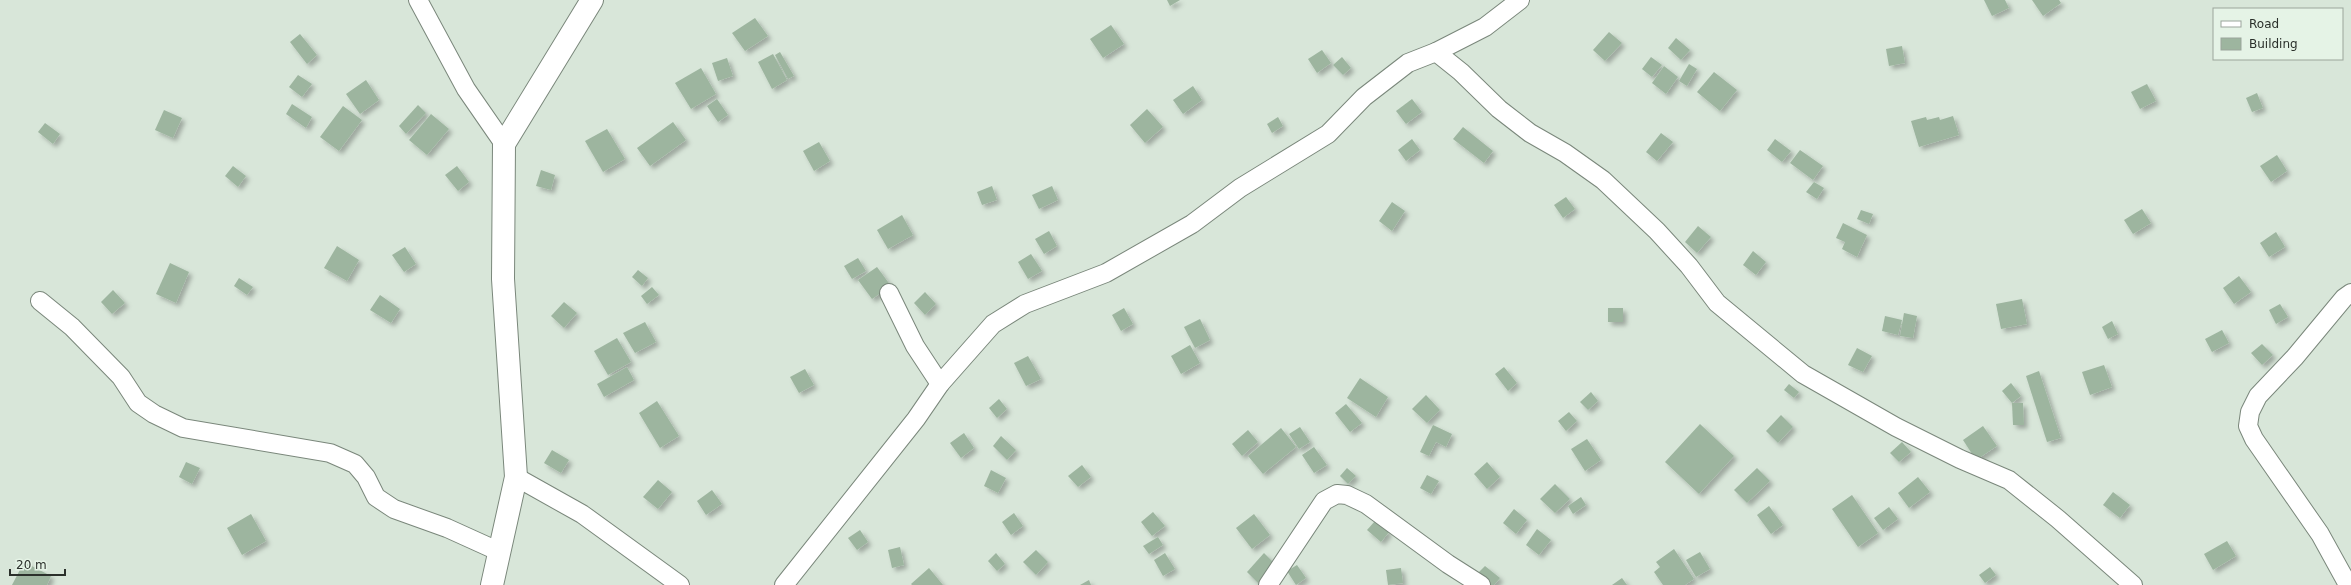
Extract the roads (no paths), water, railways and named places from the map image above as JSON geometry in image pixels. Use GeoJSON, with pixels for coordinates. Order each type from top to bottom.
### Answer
{"type":"FeatureCollection","features":[{"type":"Feature","properties":{"kind":"street"},"geometry":{"type":"LineString","coordinates":[[418,0],[466,89],[504,144]]}},
{"type":"Feature","properties":{"kind":"street"},"geometry":{"type":"LineString","coordinates":[[784,585],[916,419],[940,384],[994,324],[1025,304],[1106,273],[1192,224],[1240,188],[1328,134],[1364,97],[1408,63],[1436,52],[1485,27],[1520,0]]}},
{"type":"Feature","properties":{"kind":"street"},"geometry":{"type":"LineString","coordinates":[[492,585],[516,477],[503,279],[504,144],[584,4]]}},
{"type":"Feature","properties":{"kind":"street"},"geometry":{"type":"LineString","coordinates":[[1436,52],[1462,72],[1499,109],[1530,133],[1565,153],[1603,180],[1657,231],[1689,266],[1717,303],[1803,374],[1910,434],[1960,460],[2009,480],[2058,519],[2133,585]]}},
{"type":"Feature","properties":{"kind":"street"},"geometry":{"type":"LineString","coordinates":[[889,293],[915,346],[940,384]]}},
{"type":"Feature","properties":{"kind":"street"},"geometry":{"type":"LineString","coordinates":[[2347,583],[2320,534],[2254,439],[2248,426],[2250,412],[2258,396],[2295,357],[2344,298],[2351,293]]}},
{"type":"Feature","properties":{"kind":"street"},"geometry":{"type":"LineString","coordinates":[[40,301],[72,327],[121,377],[138,403],[154,414],[183,428],[330,453],[355,464],[366,478],[376,497],[394,509],[447,528],[500,552]]}},
{"type":"Feature","properties":{"kind":"street"},"geometry":{"type":"LineString","coordinates":[[516,477],[582,514],[680,585]]}},
{"type":"Feature","properties":{"kind":"street"},"geometry":{"type":"LineString","coordinates":[[1268,585],[1324,501],[1337,494],[1347,495],[1366,504],[1448,564],[1481,585]]}}]}
